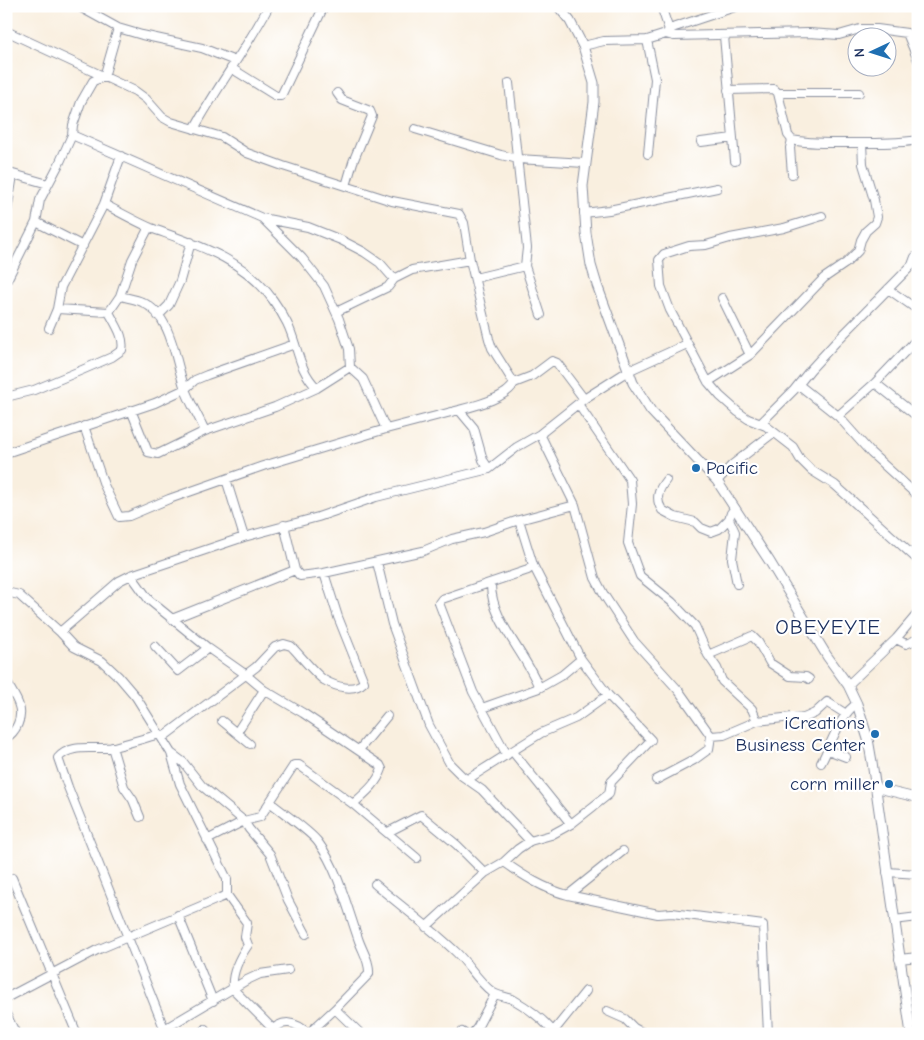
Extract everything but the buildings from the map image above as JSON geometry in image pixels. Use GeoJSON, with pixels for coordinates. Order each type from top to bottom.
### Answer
{"type":"FeatureCollection","features":[{"type":"Feature","properties":{"kind":"main road"},"geometry":{"type":"LineString","coordinates":[[558,6],[570,20],[583,46],[594,83],[593,113],[583,186],[584,213],[591,265],[628,371],[639,394],[652,411],[717,481],[787,589],[827,656],[848,685],[857,704],[868,739],[911,1034]]}},
{"type":"Feature","properties":{"kind":"street"},"geometry":{"type":"LineString","coordinates":[[194,130],[210,100],[257,29],[269,6]]}},
{"type":"Feature","properties":{"kind":"street"},"geometry":{"type":"LineString","coordinates":[[81,7],[118,28],[202,48],[233,64],[276,96],[281,96],[324,6]]}},
{"type":"Feature","properties":{"kind":"street"},"geometry":{"type":"LineString","coordinates":[[662,6],[668,32],[674,36],[840,34],[860,30],[902,31],[908,32],[910,35],[918,60]]}},
{"type":"Feature","properties":{"kind":"street"},"geometry":{"type":"LineString","coordinates":[[711,6],[714,15]]}},
{"type":"Feature","properties":{"kind":"street"},"geometry":{"type":"LineString","coordinates":[[583,46],[604,41],[647,40],[738,6]]}},
{"type":"Feature","properties":{"kind":"street"},"geometry":{"type":"LineString","coordinates":[[104,77],[118,28]]}},
{"type":"Feature","properties":{"kind":"street"},"geometry":{"type":"LineString","coordinates":[[6,31],[135,91],[146,99],[162,117],[171,122],[222,137],[248,153],[284,166],[392,201],[460,214],[464,223],[470,260],[492,348],[514,383]]}},
{"type":"Feature","properties":{"kind":"street"},"geometry":{"type":"LineString","coordinates":[[724,36],[735,160]]}},
{"type":"Feature","properties":{"kind":"street"},"geometry":{"type":"LineString","coordinates":[[647,40],[655,79],[648,154]]}},
{"type":"Feature","properties":{"kind":"street"},"geometry":{"type":"LineString","coordinates":[[6,282],[36,222],[40,200],[72,134],[72,125],[81,102],[93,81],[104,77]]}},
{"type":"Feature","properties":{"kind":"street"},"geometry":{"type":"LineString","coordinates":[[509,83],[527,248],[526,266],[541,315]]}},
{"type":"Feature","properties":{"kind":"street"},"geometry":{"type":"LineString","coordinates":[[728,90],[774,89],[778,93],[788,135],[792,140],[807,143],[908,142],[918,140]]}},
{"type":"Feature","properties":{"kind":"street"},"geometry":{"type":"LineString","coordinates":[[337,93],[342,100],[370,111],[372,116],[353,162],[346,186]]}},
{"type":"Feature","properties":{"kind":"street"},"geometry":{"type":"LineString","coordinates":[[778,93],[859,93]]}},
{"type":"Feature","properties":{"kind":"street"},"geometry":{"type":"LineString","coordinates":[[415,129],[494,154],[518,159],[585,163]]}},
{"type":"Feature","properties":{"kind":"street"},"geometry":{"type":"LineString","coordinates":[[72,134],[262,218],[308,227],[341,240],[380,263],[394,279]]}},
{"type":"Feature","properties":{"kind":"street"},"geometry":{"type":"LineString","coordinates":[[701,142],[733,138]]}},
{"type":"Feature","properties":{"kind":"street"},"geometry":{"type":"LineString","coordinates":[[792,140],[790,148],[792,174]]}},
{"type":"Feature","properties":{"kind":"street"},"geometry":{"type":"LineString","coordinates":[[708,382],[750,356],[824,278],[846,263],[858,251],[863,236],[877,217],[863,164],[862,143]]}},
{"type":"Feature","properties":{"kind":"street"},"geometry":{"type":"LineString","coordinates":[[48,328],[57,309],[61,288],[104,204],[121,156]]}},
{"type":"Feature","properties":{"kind":"street"},"geometry":{"type":"LineString","coordinates":[[6,217],[10,174],[48,184]]}},
{"type":"Feature","properties":{"kind":"street"},"geometry":{"type":"LineString","coordinates":[[584,213],[609,210],[717,188]]}},
{"type":"Feature","properties":{"kind":"street"},"geometry":{"type":"LineString","coordinates":[[104,204],[149,227],[191,242],[226,258],[249,275],[266,290],[287,324],[304,372],[317,388]]}},
{"type":"Feature","properties":{"kind":"street"},"geometry":{"type":"LineString","coordinates":[[822,216],[784,228],[730,238],[706,245],[689,246],[664,254],[659,260],[661,286],[670,310],[687,344],[708,382],[720,396],[748,419],[766,426],[793,447],[800,459],[811,470],[834,485],[918,560]]}},
{"type":"Feature","properties":{"kind":"street"},"geometry":{"type":"LineString","coordinates":[[262,218],[302,258],[324,286],[336,312],[349,350],[350,367],[363,379],[386,429]]}},
{"type":"Feature","properties":{"kind":"street"},"geometry":{"type":"LineString","coordinates":[[36,222],[83,246]]}},
{"type":"Feature","properties":{"kind":"street"},"geometry":{"type":"LineString","coordinates":[[109,312],[120,296],[132,260],[149,227]]}},
{"type":"Feature","properties":{"kind":"street"},"geometry":{"type":"LineString","coordinates":[[158,316],[170,306],[180,281],[191,242]]}},
{"type":"Feature","properties":{"kind":"street"},"geometry":{"type":"LineString","coordinates":[[760,424],[799,385],[835,343],[912,265],[915,257]]}},
{"type":"Feature","properties":{"kind":"street"},"geometry":{"type":"LineString","coordinates":[[336,312],[388,287],[394,279],[412,270],[470,260]]}},
{"type":"Feature","properties":{"kind":"street"},"geometry":{"type":"LineString","coordinates":[[475,278],[526,266]]}},
{"type":"Feature","properties":{"kind":"street"},"geometry":{"type":"LineString","coordinates":[[888,289],[918,310]]}},
{"type":"Feature","properties":{"kind":"street"},"geometry":{"type":"LineString","coordinates":[[120,296],[142,302],[155,311],[173,344],[185,389],[205,431]]}},
{"type":"Feature","properties":{"kind":"street"},"geometry":{"type":"LineString","coordinates":[[722,298],[750,356]]}},
{"type":"Feature","properties":{"kind":"street"},"geometry":{"type":"LineString","coordinates":[[57,309],[109,312]]}},
{"type":"Feature","properties":{"kind":"street"},"geometry":{"type":"LineString","coordinates":[[6,397],[34,390],[112,357],[122,350],[123,345],[120,335],[109,312]]}},
{"type":"Feature","properties":{"kind":"street"},"geometry":{"type":"LineString","coordinates":[[838,416],[875,383],[918,338]]}},
{"type":"Feature","properties":{"kind":"street"},"geometry":{"type":"LineString","coordinates":[[6,453],[155,403],[185,389],[195,380],[207,374],[295,344]]}},
{"type":"Feature","properties":{"kind":"street"},"geometry":{"type":"LineString","coordinates":[[60,632],[119,581],[131,575],[244,537],[318,517],[376,496],[489,469],[517,447],[540,434],[581,401],[628,371],[687,344]]}},
{"type":"Feature","properties":{"kind":"street"},"geometry":{"type":"LineString","coordinates":[[514,383],[532,376],[552,362],[557,363],[630,480],[632,504],[628,543],[640,576],[672,602],[695,626],[708,655],[718,668],[722,681],[752,709],[756,721]]}},
{"type":"Feature","properties":{"kind":"street"},"geometry":{"type":"LineString","coordinates":[[131,410],[148,452],[158,454],[205,431],[276,407],[317,388],[350,367]]}},
{"type":"Feature","properties":{"kind":"street"},"geometry":{"type":"LineString","coordinates":[[84,426],[104,485],[120,517],[129,516],[169,499],[226,479],[386,429],[459,410],[498,396],[512,389],[514,383]]}},
{"type":"Feature","properties":{"kind":"street"},"geometry":{"type":"LineString","coordinates":[[875,383],[917,416]]}},
{"type":"Feature","properties":{"kind":"street"},"geometry":{"type":"LineString","coordinates":[[799,385],[838,416],[871,453],[918,496]]}},
{"type":"Feature","properties":{"kind":"street"},"geometry":{"type":"LineString","coordinates":[[459,410],[474,428],[483,460],[489,469]]}},
{"type":"Feature","properties":{"kind":"street"},"geometry":{"type":"LineString","coordinates":[[717,481],[732,465],[773,433]]}},
{"type":"Feature","properties":{"kind":"street"},"geometry":{"type":"LineString","coordinates":[[540,434],[575,505],[595,578],[613,610],[634,641],[679,691],[712,736],[709,749],[694,760],[656,780]]}},
{"type":"Feature","properties":{"kind":"street"},"geometry":{"type":"LineString","coordinates":[[226,479],[244,537]]}},
{"type":"Feature","properties":{"kind":"street"},"geometry":{"type":"LineString","coordinates":[[666,480],[660,487],[657,496],[662,510],[675,517],[694,522],[701,528],[711,532],[719,529],[729,519],[731,512],[735,508]]}},
{"type":"Feature","properties":{"kind":"street"},"geometry":{"type":"LineString","coordinates":[[284,525],[295,570],[300,576],[324,573],[423,551],[452,539],[484,532],[518,520],[575,505]]}},
{"type":"Feature","properties":{"kind":"street"},"geometry":{"type":"LineString","coordinates":[[729,519],[735,532],[732,559],[737,584]]}},
{"type":"Feature","properties":{"kind":"street"},"geometry":{"type":"LineString","coordinates":[[426,928],[485,873],[504,862],[530,841],[551,835],[571,824],[609,794],[611,782],[651,740],[608,695],[581,660],[532,565],[518,520]]}},
{"type":"Feature","properties":{"kind":"street"},"geometry":{"type":"LineString","coordinates":[[377,562],[392,624],[429,725],[450,764],[462,776],[482,790],[530,841]]}},
{"type":"Feature","properties":{"kind":"street"},"geometry":{"type":"LineString","coordinates":[[532,565],[528,570],[442,599],[439,603],[473,692],[482,708],[510,753],[571,824]]}},
{"type":"Feature","properties":{"kind":"street"},"geometry":{"type":"LineString","coordinates":[[172,618],[295,570]]}},
{"type":"Feature","properties":{"kind":"street"},"geometry":{"type":"LineString","coordinates":[[164,1028],[104,880],[59,765],[58,758],[63,752],[68,750],[112,748],[161,736],[213,701],[256,667],[275,647],[284,644],[291,646],[324,680],[347,688],[356,688],[364,682],[338,617],[324,573]]}},
{"type":"Feature","properties":{"kind":"street"},"geometry":{"type":"LineString","coordinates":[[131,575],[149,600],[208,648],[264,690],[380,765],[382,769],[379,778],[353,804]]}},
{"type":"Feature","properties":{"kind":"street"},"geometry":{"type":"LineString","coordinates":[[491,583],[491,595],[508,634],[534,675],[539,688]]}},
{"type":"Feature","properties":{"kind":"street"},"geometry":{"type":"LineString","coordinates":[[6,592],[19,595],[74,647],[102,661],[136,697],[171,753],[180,784],[227,880],[228,895],[247,923],[245,938],[248,945],[238,960],[232,981],[233,989],[271,1031],[280,1024],[289,1022],[298,1025],[309,1033],[369,974],[370,968],[343,891],[324,851],[317,840],[270,803]]}},
{"type":"Feature","properties":{"kind":"street"},"geometry":{"type":"LineString","coordinates":[[848,685],[896,639],[918,613]]}},
{"type":"Feature","properties":{"kind":"street"},"geometry":{"type":"LineString","coordinates":[[708,655],[752,636],[758,642],[770,663],[790,676],[806,677],[809,679]]}},
{"type":"Feature","properties":{"kind":"street"},"geometry":{"type":"LineString","coordinates":[[896,639],[906,644],[918,639]]}},
{"type":"Feature","properties":{"kind":"street"},"geometry":{"type":"LineString","coordinates":[[155,646],[178,671],[208,648]]}},
{"type":"Feature","properties":{"kind":"street"},"geometry":{"type":"LineString","coordinates":[[482,708],[539,688],[562,675],[581,660]]}},
{"type":"Feature","properties":{"kind":"street"},"geometry":{"type":"LineString","coordinates":[[6,682],[20,707],[16,729],[6,738]]}},
{"type":"Feature","properties":{"kind":"street"},"geometry":{"type":"LineString","coordinates":[[237,732],[264,690]]}},
{"type":"Feature","properties":{"kind":"street"},"geometry":{"type":"LineString","coordinates":[[468,779],[541,733],[576,718],[608,695]]}},
{"type":"Feature","properties":{"kind":"street"},"geometry":{"type":"LineString","coordinates":[[712,736],[724,735],[756,721],[804,718],[815,713],[827,702],[846,714]]}},
{"type":"Feature","properties":{"kind":"street"},"geometry":{"type":"LineString","coordinates":[[821,763],[846,714],[857,704]]}},
{"type":"Feature","properties":{"kind":"street"},"geometry":{"type":"LineString","coordinates":[[358,750],[387,716]]}},
{"type":"Feature","properties":{"kind":"street"},"geometry":{"type":"LineString","coordinates":[[222,721],[250,744]]}},
{"type":"Feature","properties":{"kind":"street"},"geometry":{"type":"LineString","coordinates":[[112,748],[124,787],[133,800],[140,817]]}},
{"type":"Feature","properties":{"kind":"street"},"geometry":{"type":"LineString","coordinates":[[828,750],[846,757]]}},
{"type":"Feature","properties":{"kind":"street"},"geometry":{"type":"LineString","coordinates":[[171,753],[183,762],[202,786],[244,821],[270,854],[288,900],[306,934]]}},
{"type":"Feature","properties":{"kind":"street"},"geometry":{"type":"LineString","coordinates":[[207,840],[244,821],[260,817],[290,770],[294,766],[299,765],[353,804],[417,858]]}},
{"type":"Feature","properties":{"kind":"street"},"geometry":{"type":"LineString","coordinates":[[876,788],[918,798]]}},
{"type":"Feature","properties":{"kind":"street"},"geometry":{"type":"LineString","coordinates":[[388,832],[421,815],[457,845],[485,873]]}},
{"type":"Feature","properties":{"kind":"street"},"geometry":{"type":"LineString","coordinates":[[568,895],[623,851]]}},
{"type":"Feature","properties":{"kind":"street"},"geometry":{"type":"LineString","coordinates":[[504,862],[546,888],[568,895],[658,914],[672,912],[763,925],[768,1034]]}},
{"type":"Feature","properties":{"kind":"street"},"geometry":{"type":"LineString","coordinates":[[888,872],[918,874]]}},
{"type":"Feature","properties":{"kind":"street"},"geometry":{"type":"LineString","coordinates":[[6,881],[12,878],[77,1034]]}},
{"type":"Feature","properties":{"kind":"street"},"geometry":{"type":"LineString","coordinates":[[375,884],[426,928],[437,934],[495,994],[512,999],[536,1016],[554,1033],[586,990]]}},
{"type":"Feature","properties":{"kind":"street"},"geometry":{"type":"LineString","coordinates":[[6,998],[97,950],[228,895]]}},
{"type":"Feature","properties":{"kind":"street"},"geometry":{"type":"LineString","coordinates":[[178,915],[213,1001]]}},
{"type":"Feature","properties":{"kind":"street"},"geometry":{"type":"LineString","coordinates":[[894,920],[918,917]]}},
{"type":"Feature","properties":{"kind":"street"},"geometry":{"type":"LineString","coordinates":[[899,959],[918,957]]}},
{"type":"Feature","properties":{"kind":"street"},"geometry":{"type":"LineString","coordinates":[[156,1034],[260,974],[288,970]]}},
{"type":"Feature","properties":{"kind":"street"},"geometry":{"type":"LineString","coordinates":[[472,1034],[495,994]]}},
{"type":"Feature","properties":{"kind":"street"},"geometry":{"type":"LineString","coordinates":[[335,1009],[362,1034]]}},
{"type":"Feature","properties":{"kind":"street"},"geometry":{"type":"LineString","coordinates":[[607,1011],[625,1019],[634,1031],[645,1034]]}},
{"type":"Feature","properties":{"kind":"street"},"geometry":{"type":"LineString","coordinates":[[6,1014],[16,1034]]}},
{"type":"Feature","properties":{"kind":"street"},"geometry":{"type":"LineString","coordinates":[[460,1034],[462,1032],[465,1034]]}},
{"type":"Feature","properties":{"kind":"place","name":"Pacific"},"geometry":{"type":"Point","coordinates":[696,468]}},
{"type":"Feature","properties":{"kind":"place","name":"iCreations Business Center"},"geometry":{"type":"Point","coordinates":[875,734]}},
{"type":"Feature","properties":{"kind":"place","name":"corn miller"},"geometry":{"type":"Point","coordinates":[889,784]}},
{"type":"Feature","properties":{"kind":"district","name":"OBEYEYIE"},"geometry":{"type":"Point","coordinates":[828,627]}}]}
